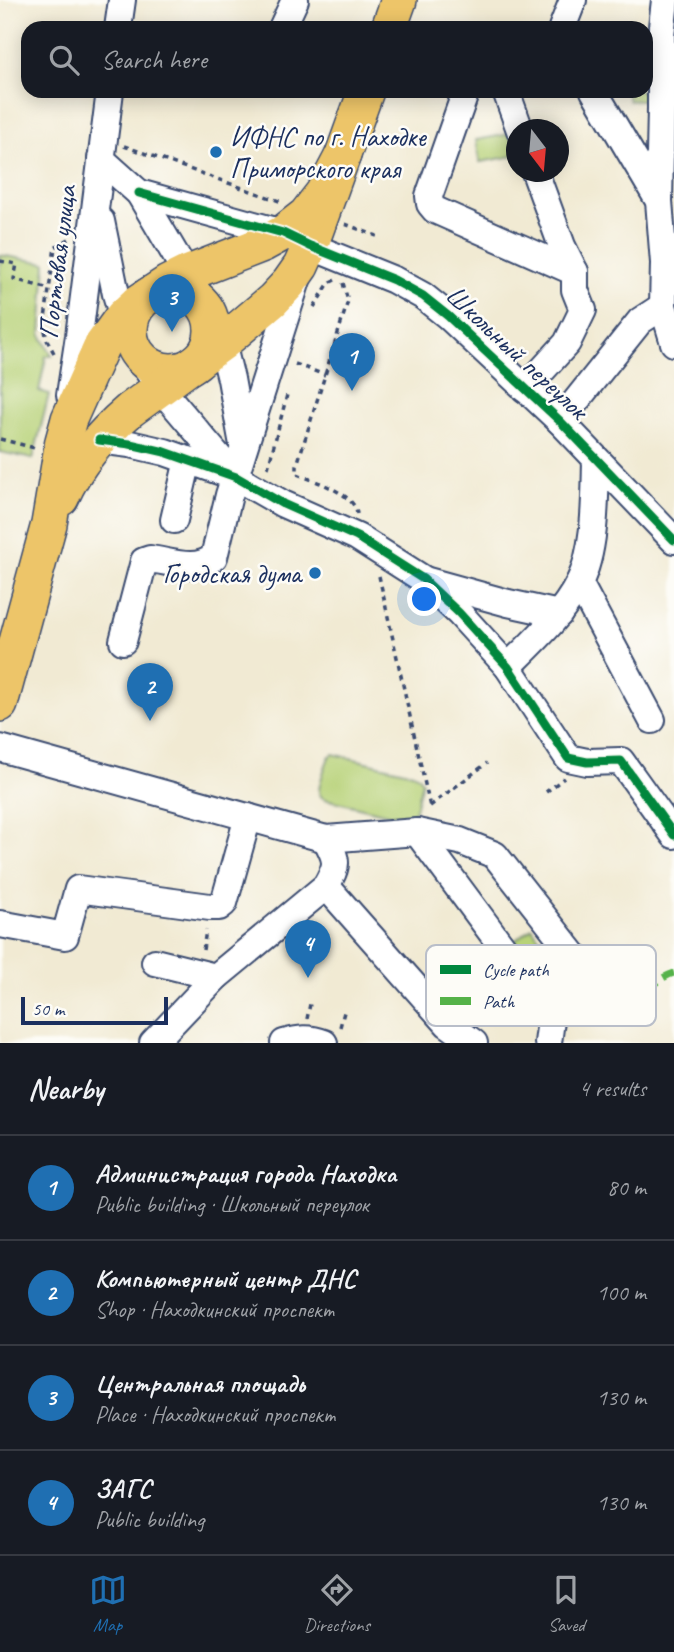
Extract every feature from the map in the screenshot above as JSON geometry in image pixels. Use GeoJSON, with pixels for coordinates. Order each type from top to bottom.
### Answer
{"type":"FeatureCollection","features":[{"type":"Feature","properties":{"kind":"main road"},"geometry":{"type":"LineString","coordinates":[[392,21],[399,0]]}},
{"type":"Feature","properties":{"kind":"main road"},"geometry":{"type":"LineString","coordinates":[[0,704],[49,524],[64,491],[99,440],[130,410],[222,343],[289,283],[298,248],[343,155],[363,98]]}},
{"type":"Feature","properties":{"kind":"main road"},"geometry":{"type":"LineString","coordinates":[[49,524],[51,445],[69,419],[102,345],[122,316],[136,304],[186,274],[249,250],[298,248]]}},
{"type":"Feature","properties":{"kind":"main road"},"geometry":{"type":"LineString","coordinates":[[164,289],[177,289],[200,300],[208,310],[212,322],[209,348],[191,366],[178,370],[153,367],[135,349],[131,337],[134,312],[142,301],[152,294],[164,289]]}},
{"type":"Feature","properties":{"kind":"street"},"geometry":{"type":"LineString","coordinates":[[119,21],[122,0]]}},
{"type":"Feature","properties":{"kind":"street"},"geometry":{"type":"LineString","coordinates":[[285,21],[295,0]]}},
{"type":"Feature","properties":{"kind":"street"},"geometry":{"type":"LineString","coordinates":[[565,21],[573,0]]}},
{"type":"Feature","properties":{"kind":"street"},"geometry":{"type":"LineString","coordinates":[[665,0],[661,36],[659,201],[664,263],[663,306],[674,343]]}},
{"type":"Feature","properties":{"kind":"street","name":"Портовая улица"},"geometry":{"type":"LineString","coordinates":[[51,445],[79,336],[109,98]]}},
{"type":"Feature","properties":{"kind":"street"},"geometry":{"type":"LineString","coordinates":[[464,98],[429,196],[430,204],[435,210],[575,272]]}},
{"type":"Feature","properties":{"kind":"street"},"geometry":{"type":"LineString","coordinates":[[509,98],[516,119]]}},
{"type":"Feature","properties":{"kind":"street"},"geometry":{"type":"LineString","coordinates":[[598,98],[659,201]]}},
{"type":"Feature","properties":{"kind":"street"},"geometry":{"type":"LineString","coordinates":[[101,159],[139,193],[208,310],[222,343],[244,450]]}},
{"type":"Feature","properties":{"kind":"street"},"geometry":{"type":"LineString","coordinates":[[526,389],[566,343],[583,310],[575,290],[575,272],[562,246],[540,182]]}},
{"type":"Feature","properties":{"kind":"street","name":"Школьный переулок"},"geometry":{"type":"LineString","coordinates":[[139,193],[394,280],[423,296],[560,421],[674,540]]}},
{"type":"Feature","properties":{"kind":"street"},"geometry":{"type":"LineString","coordinates":[[97,201],[116,295],[135,349],[160,388],[236,477]]}},
{"type":"Feature","properties":{"kind":"street"},"geometry":{"type":"LineString","coordinates":[[123,641],[144,561],[150,559],[196,566],[207,564],[214,557],[298,248]]}},
{"type":"Feature","properties":{"kind":"street"},"geometry":{"type":"LineString","coordinates":[[560,421],[640,321],[663,306]]}},
{"type":"Feature","properties":{"kind":"street"},"geometry":{"type":"LineString","coordinates":[[99,440],[164,452],[236,477],[283,504],[365,542],[423,579],[459,612],[508,667],[568,758],[587,762],[621,761],[674,835]]}},
{"type":"Feature","properties":{"kind":"street"},"geometry":{"type":"LineString","coordinates":[[174,520],[188,460]]}},
{"type":"Feature","properties":{"kind":"street"},"geometry":{"type":"LineString","coordinates":[[508,667],[559,614],[579,583],[590,548],[596,460]]}},
{"type":"Feature","properties":{"kind":"street"},"geometry":{"type":"LineString","coordinates":[[646,510],[674,510]]}},
{"type":"Feature","properties":{"kind":"street"},"geometry":{"type":"LineString","coordinates":[[423,579],[559,614]]}},
{"type":"Feature","properties":{"kind":"street"},"geometry":{"type":"LineString","coordinates":[[579,583],[652,720]]}},
{"type":"Feature","properties":{"kind":"street"},"geometry":{"type":"LineString","coordinates":[[0,748],[326,839],[406,833],[460,841],[495,855],[566,945]]}},
{"type":"Feature","properties":{"kind":"street"},"geometry":{"type":"LineString","coordinates":[[0,925],[65,936],[78,889],[219,907],[224,903],[248,817]]}},
{"type":"Feature","properties":{"kind":"street"},"geometry":{"type":"LineString","coordinates":[[406,833],[497,945]]}},
{"type":"Feature","properties":{"kind":"street"},"geometry":{"type":"LineString","coordinates":[[153,1043],[207,975],[326,886],[335,869],[334,854],[326,839]]}},
{"type":"Feature","properties":{"kind":"street"},"geometry":{"type":"LineString","coordinates":[[326,886],[426,999]]}},
{"type":"Feature","properties":{"kind":"street"},"geometry":{"type":"LineString","coordinates":[[155,962],[207,975]]}},
{"type":"Feature","properties":{"kind":"street"},"geometry":{"type":"LineString","coordinates":[[451,1026],[474,1043]]}},
{"type":"Feature","properties":{"kind":"street"},"geometry":{"type":"LineString","coordinates":[[284,1043],[302,1038],[324,1043]]}},
{"type":"Feature","properties":{"kind":"path"},"geometry":{"type":"LineString","coordinates":[[0,261],[17,264],[14,279],[49,289]]}},
{"type":"Feature","properties":{"kind":"path"},"geometry":{"type":"LineString","coordinates":[[311,316],[316,303],[330,283],[341,275],[348,301],[297,465],[297,474],[334,490],[351,500],[357,509],[430,807]]}},
{"type":"Feature","properties":{"kind":"path"},"geometry":{"type":"LineString","coordinates":[[295,364],[325,375]]}},
{"type":"Feature","properties":{"kind":"path"},"geometry":{"type":"LineString","coordinates":[[267,477],[288,390]]}},
{"type":"Feature","properties":{"kind":"path"},"geometry":{"type":"LineString","coordinates":[[0,439],[51,445]]}},
{"type":"Feature","properties":{"kind":"path"},"geometry":{"type":"LineString","coordinates":[[406,833],[430,807],[487,764]]}},
{"type":"Feature","properties":{"kind":"path"},"geometry":{"type":"LineString","coordinates":[[207,975],[210,907]]}},
{"type":"Feature","properties":{"kind":"green space"},"geometry":{"type":"Polygon","coordinates":[[[628,98],[649,98],[649,99],[629,101],[628,98]]]}},
{"type":"Feature","properties":{"kind":"green space"},"geometry":{"type":"Polygon","coordinates":[[[506,135],[506,157],[480,162],[476,140],[506,135]]]}},
{"type":"Feature","properties":{"kind":"green space"},"geometry":{"type":"Polygon","coordinates":[[[0,255],[46,263],[41,335],[52,356],[46,356],[39,391],[49,394],[33,459],[0,452],[0,255]]]}},
{"type":"Feature","properties":{"kind":"green space"},"geometry":{"type":"Polygon","coordinates":[[[333,754],[418,776],[422,782],[414,813],[404,818],[322,797],[319,792],[320,782],[329,757],[333,754]]]}},
{"type":"Feature","properties":{"kind":"green space"},"geometry":{"type":"Polygon","coordinates":[[[532,928],[545,945],[515,945],[513,942],[532,928]]]}},
{"type":"Feature","properties":{"kind":"marked path"},"geometry":{"type":"LineString","coordinates":[[656,983],[674,973]]}},
{"type":"Feature","properties":{"kind":"cycle path"},"geometry":{"type":"LineString","coordinates":[[139,193],[283,233],[394,280],[423,296],[560,421],[674,540]]}},
{"type":"Feature","properties":{"kind":"cycle path"},"geometry":{"type":"LineString","coordinates":[[99,440],[165,452],[236,477],[283,504],[357,537],[423,579],[459,613],[508,667],[568,758],[587,762],[621,761],[674,835]]}},
{"type":"Feature","properties":{"kind":"place","name":"ИФНС по г. Находке Приморского края"},"geometry":{"type":"Point","coordinates":[216,152]}},
{"type":"Feature","properties":{"kind":"place","name":"Центральная площадь"},"geometry":{"type":"Point","coordinates":[172,332]}},
{"type":"Feature","properties":{"kind":"place","name":"Администрация города Находка"},"geometry":{"type":"Point","coordinates":[352,391]}},
{"type":"Feature","properties":{"kind":"place","name":"Городская дума"},"geometry":{"type":"Point","coordinates":[315,573]}},
{"type":"Feature","properties":{"kind":"place","name":"Компьютерный центр ДНС"},"geometry":{"type":"Point","coordinates":[150,721]}},
{"type":"Feature","properties":{"kind":"place","name":"ЗАГС"},"geometry":{"type":"Point","coordinates":[308,978]}}]}
